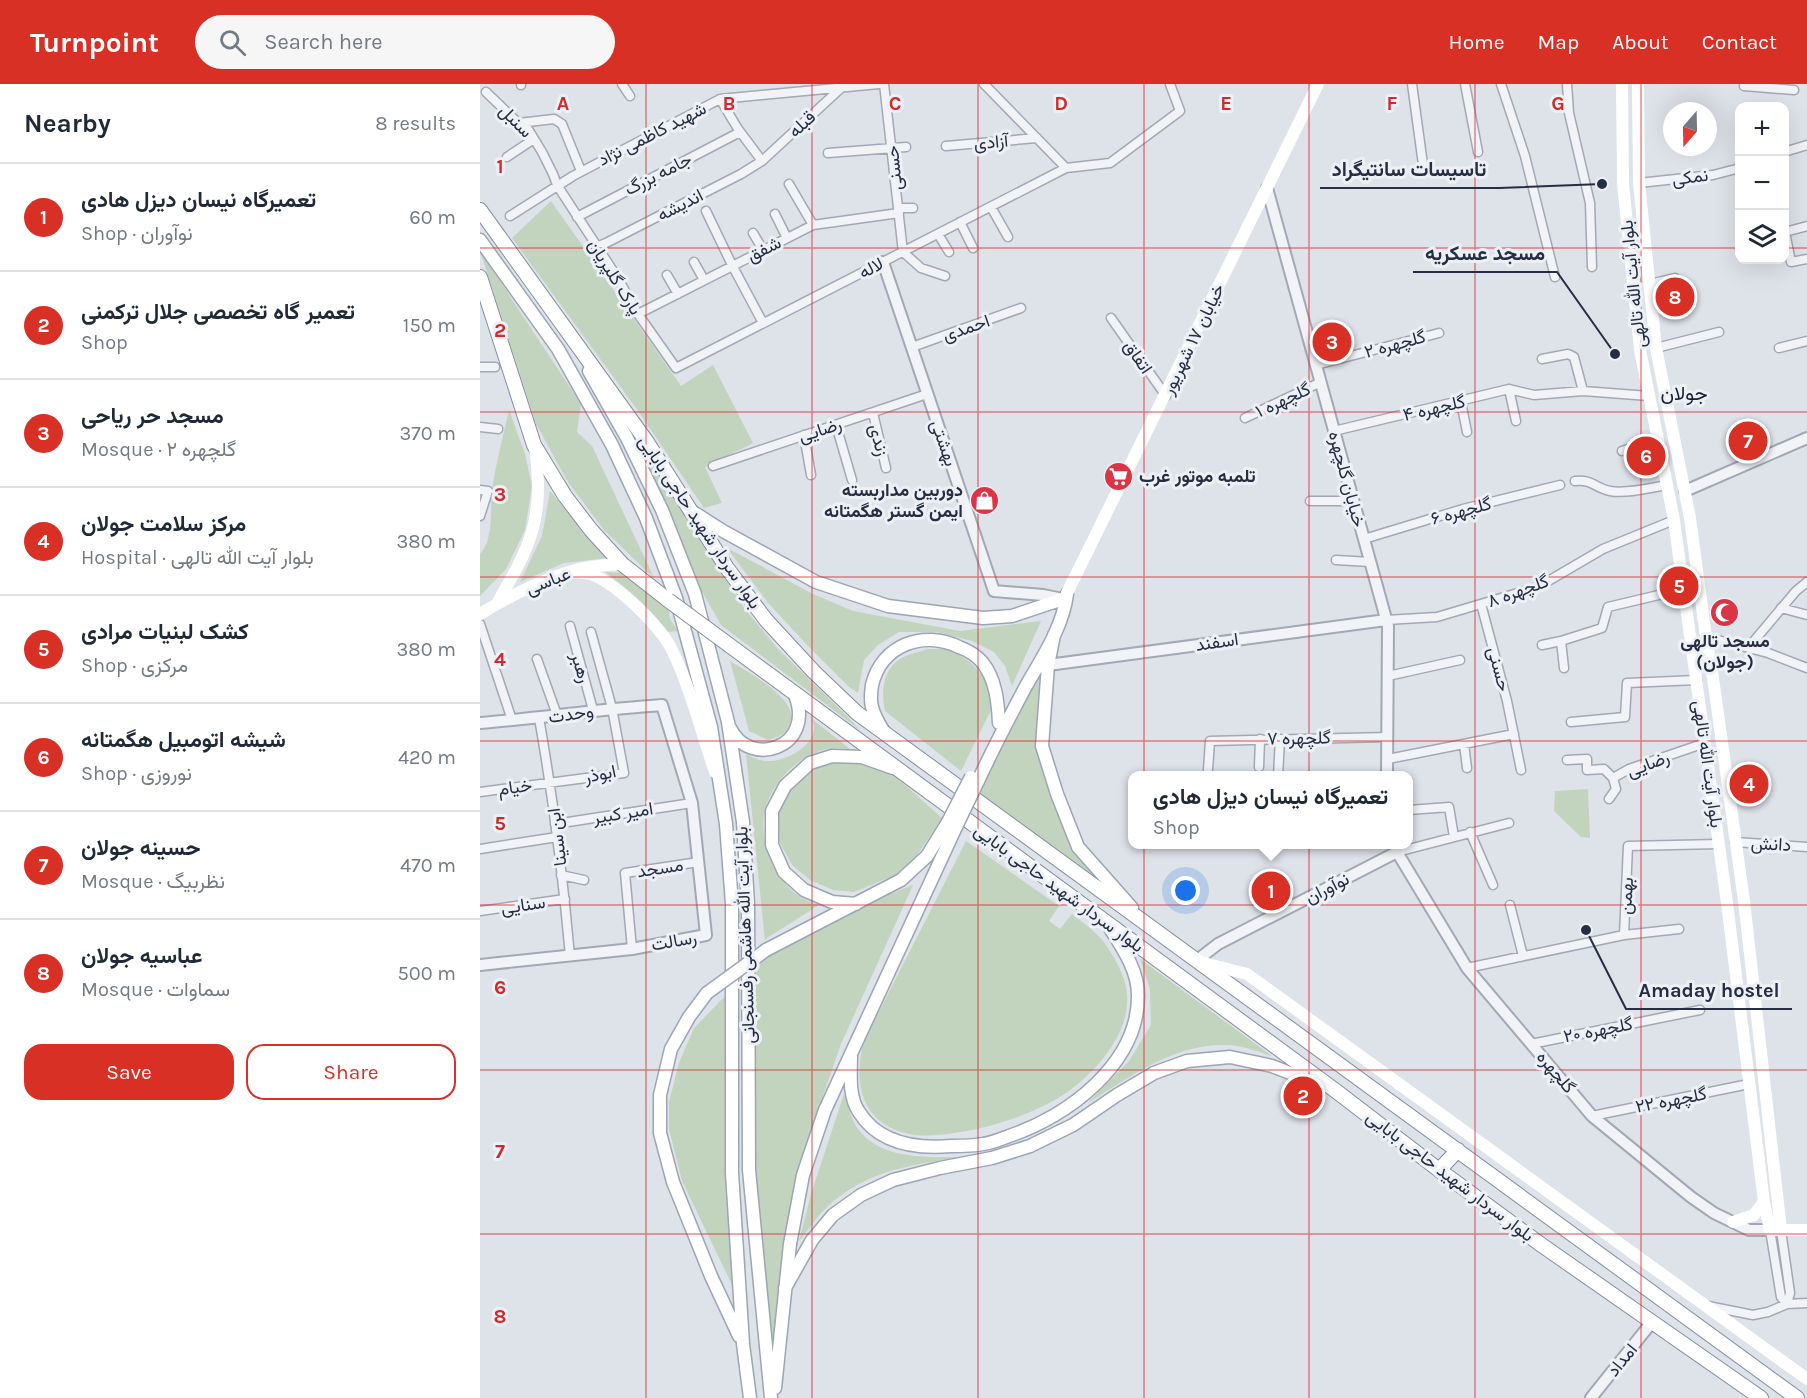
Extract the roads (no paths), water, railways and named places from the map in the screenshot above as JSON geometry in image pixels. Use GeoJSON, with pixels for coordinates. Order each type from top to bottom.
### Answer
{"type":"FeatureCollection","features":[{"type":"Feature","properties":{"kind":"highway","name":"بلوار آیت الله هاشمی رفسنجانی"},"geometry":{"type":"LineString","coordinates":[[480,210],[571,338]]}},
{"type":"Feature","properties":{"kind":"highway","name":"بلوار سردار شهید حاجی بابایی"},"geometry":{"type":"LineString","coordinates":[[480,277],[535,446],[565,496],[591,530],[622,564],[795,695],[1336,1091],[1439,1170],[1543,1246],[1761,1398]]}},
{"type":"Feature","properties":{"kind":"highway","name":"بلوار سردار شهید حاجی بابایی"},"geometry":{"type":"LineString","coordinates":[[571,338],[609,387],[727,568],[766,620],[814,672],[857,713],[1797,1398]]}},
{"type":"Feature","properties":{"kind":"highway"},"geometry":{"type":"LineString","coordinates":[[1439,1170],[1458,1150]]}},
{"type":"Feature","properties":{"kind":"main road","name":"خیابان ۱۷ شهریور"},"geometry":{"type":"LineString","coordinates":[[1065,596],[1166,396],[1318,84]]}},
{"type":"Feature","properties":{"kind":"main road","name":"بلوار آیت الله تالهی"},"geometry":{"type":"LineString","coordinates":[[1622,84],[1623,184],[1640,350],[1674,520],[1719,844],[1764,1202],[1776,1230]]}},
{"type":"Feature","properties":{"kind":"main road","name":"بلوار آیت الله تالهی"},"geometry":{"type":"LineString","coordinates":[[1638,84],[1639,183],[1656,348],[1690,518],[1736,842],[1776,1230]]}},
{"type":"Feature","properties":{"kind":"main road","name":"بلوار آیت الله هاشمی رفسنجانی"},"geometry":{"type":"LineString","coordinates":[[480,240],[558,349],[612,445],[646,518],[679,609],[711,727],[726,824],[732,904],[732,1173],[743,1344],[750,1398]]}},
{"type":"Feature","properties":{"kind":"main road","name":"بلوار آیت الله هاشمی رفسنجانی"},"geometry":{"type":"LineString","coordinates":[[571,338],[627,438],[662,510],[695,594],[728,722],[743,822],[748,904],[749,1170],[773,1398]]}},
{"type":"Feature","properties":{"kind":"main road"},"geometry":{"type":"LineString","coordinates":[[1640,350],[1656,348]]}},
{"type":"Feature","properties":{"kind":"main road"},"geometry":{"type":"LineString","coordinates":[[498,603],[524,554],[531,534],[538,500],[535,446]]}},
{"type":"Feature","properties":{"kind":"main road"},"geometry":{"type":"LineString","coordinates":[[689,509],[723,531],[816,582],[888,606],[983,618],[1012,616],[1065,596]]}},
{"type":"Feature","properties":{"kind":"main road","name":"عباسی"},"geometry":{"type":"LineString","coordinates":[[480,614],[498,603],[570,572],[622,564]]}},
{"type":"Feature","properties":{"kind":"main road"},"geometry":{"type":"LineString","coordinates":[[570,572],[592,574],[608,584],[656,626],[672,648],[721,793]]}},
{"type":"Feature","properties":{"kind":"main road"},"geometry":{"type":"LineString","coordinates":[[974,779],[1054,635],[1066,604],[1065,596]]}},
{"type":"Feature","properties":{"kind":"main road"},"geometry":{"type":"LineString","coordinates":[[773,1398],[790,1244],[803,1175],[825,1110],[999,723],[1065,596]]}},
{"type":"Feature","properties":{"kind":"main road"},"geometry":{"type":"LineString","coordinates":[[1054,635],[1048,664],[1042,746],[1057,794],[1078,848],[1152,928]]}},
{"type":"Feature","properties":{"kind":"main road"},"geometry":{"type":"LineString","coordinates":[[1691,638],[1706,637]]}},
{"type":"Feature","properties":{"kind":"main road"},"geometry":{"type":"LineString","coordinates":[[884,733],[875,718],[871,705],[871,691],[878,668],[887,656],[902,644],[920,640],[939,639],[968,650],[982,662],[991,678],[998,700],[999,723]]}},
{"type":"Feature","properties":{"kind":"main road"},"geometry":{"type":"LineString","coordinates":[[728,722],[733,734],[741,743],[765,750],[777,747],[788,741],[796,731],[800,719],[800,706],[795,695]]}},
{"type":"Feature","properties":{"kind":"main road"},"geometry":{"type":"LineString","coordinates":[[856,904],[832,902],[804,890],[784,872],[772,845],[772,811],[786,786],[810,763],[832,756],[862,757],[898,770]]}},
{"type":"Feature","properties":{"kind":"main road"},"geometry":{"type":"LineString","coordinates":[[743,1344],[711,1276],[673,1182],[660,1133],[660,1095],[672,1049],[688,1017],[707,993],[766,950],[901,880],[927,856],[952,825]]}},
{"type":"Feature","properties":{"kind":"main road"},"geometry":{"type":"LineString","coordinates":[[851,1051],[851,1092],[858,1112],[877,1132],[898,1143],[935,1148],[985,1144],[1031,1129],[1068,1108],[1099,1082],[1123,1051],[1136,1024],[1139,993],[1133,968],[1107,924]]}},
{"type":"Feature","properties":{"kind":"main road"},"geometry":{"type":"LineString","coordinates":[[1196,961],[1247,974],[1807,1379]]}},
{"type":"Feature","properties":{"kind":"main road"},"geometry":{"type":"LineString","coordinates":[[785,1288],[812,1240],[833,1215],[861,1195],[893,1180],[992,1158],[1030,1146],[1073,1125],[1154,1073],[1187,1061],[1230,1057],[1272,1066],[1336,1091]]}},
{"type":"Feature","properties":{"kind":"main road"},"geometry":{"type":"LineString","coordinates":[[1435,1133],[1448,1120]]}},
{"type":"Feature","properties":{"kind":"main road"},"geometry":{"type":"LineString","coordinates":[[1733,1222],[1754,1215],[1764,1202]]}},
{"type":"Feature","properties":{"kind":"main road"},"geometry":{"type":"LineString","coordinates":[[1776,1230],[1807,1230]]}},
{"type":"Feature","properties":{"kind":"street"},"geometry":{"type":"LineString","coordinates":[[622,84],[630,96]]}},
{"type":"Feature","properties":{"kind":"street","name":"شهید کاظمی نژاد"},"geometry":{"type":"LineString","coordinates":[[510,216],[581,171],[720,99],[879,84]]}},
{"type":"Feature","properties":{"kind":"street","name":"حسنی"},"geometry":{"type":"LineString","coordinates":[[884,84],[903,252]]}},
{"type":"Feature","properties":{"kind":"street","name":"آزادی"},"geometry":{"type":"LineString","coordinates":[[984,84],[1066,168]]}},
{"type":"Feature","properties":{"kind":"street"},"geometry":{"type":"LineString","coordinates":[[1066,168],[1110,163],[1180,111],[1170,84]]}},
{"type":"Feature","properties":{"kind":"street"},"geometry":{"type":"LineString","coordinates":[[1412,84],[1424,172]]}},
{"type":"Feature","properties":{"kind":"street"},"geometry":{"type":"LineString","coordinates":[[1465,84],[1478,152]]}},
{"type":"Feature","properties":{"kind":"street"},"geometry":{"type":"LineString","coordinates":[[1501,84],[1525,156],[1556,277]]}},
{"type":"Feature","properties":{"kind":"street"},"geometry":{"type":"LineString","coordinates":[[1567,84],[1569,113],[1590,203],[1592,267]]}},
{"type":"Feature","properties":{"kind":"street"},"geometry":{"type":"LineString","coordinates":[[1744,86],[1770,86],[1794,90]]}},
{"type":"Feature","properties":{"kind":"street","name":"قبله"},"geometry":{"type":"LineString","coordinates":[[762,161],[842,88]]}},
{"type":"Feature","properties":{"kind":"street","name":"سنبل"},"geometry":{"type":"LineString","coordinates":[[486,92],[528,129],[554,174],[557,185]]}},
{"type":"Feature","properties":{"kind":"street"},"geometry":{"type":"LineString","coordinates":[[720,99],[740,132],[762,161]]}},
{"type":"Feature","properties":{"kind":"street"},"geometry":{"type":"LineString","coordinates":[[519,123],[554,119],[562,124],[581,171]]}},
{"type":"Feature","properties":{"kind":"street","name":"جامه بزرگ"},"geometry":{"type":"LineString","coordinates":[[577,217],[740,132]]}},
{"type":"Feature","properties":{"kind":"street","name":"آزادی"},"geometry":{"type":"LineString","coordinates":[[946,146],[1037,138]]}},
{"type":"Feature","properties":{"kind":"street"},"geometry":{"type":"LineString","coordinates":[[507,157],[534,139]]}},
{"type":"Feature","properties":{"kind":"street"},"geometry":{"type":"LineString","coordinates":[[1789,151],[1807,145]]}},
{"type":"Feature","properties":{"kind":"street"},"geometry":{"type":"LineString","coordinates":[[828,153],[906,147]]}},
{"type":"Feature","properties":{"kind":"street","name":"اندیشه"},"geometry":{"type":"LineString","coordinates":[[596,247],[741,174],[762,161]]}},
{"type":"Feature","properties":{"kind":"street","name":"لاله"},"geometry":{"type":"LineString","coordinates":[[676,368],[1066,168]]}},
{"type":"Feature","properties":{"kind":"street","name":"نمکی"},"geometry":{"type":"LineString","coordinates":[[1639,183],[1713,175],[1735,169]]}},
{"type":"Feature","properties":{"kind":"street"},"geometry":{"type":"LineString","coordinates":[[789,184],[813,225]]}},
{"type":"Feature","properties":{"kind":"street","name":"پارک گلپریان"},"geometry":{"type":"LineString","coordinates":[[557,185],[617,277],[638,314],[676,368]]}},
{"type":"Feature","properties":{"kind":"street","name":"خیابان گلچهره"},"geometry":{"type":"LineString","coordinates":[[1267,188],[1388,626],[1387,771]]}},
{"type":"Feature","properties":{"kind":"street"},"geometry":{"type":"LineString","coordinates":[[991,207],[1008,237]]}},
{"type":"Feature","properties":{"kind":"street","name":"شفق"},"geometry":{"type":"LineString","coordinates":[[638,314],[813,225],[913,208]]}},
{"type":"Feature","properties":{"kind":"street"},"geometry":{"type":"LineString","coordinates":[[706,211],[763,323]]}},
{"type":"Feature","properties":{"kind":"street"},"geometry":{"type":"LineString","coordinates":[[775,214],[787,238]]}},
{"type":"Feature","properties":{"kind":"street"},"geometry":{"type":"LineString","coordinates":[[960,222],[973,248]]}},
{"type":"Feature","properties":{"kind":"street"},"geometry":{"type":"LineString","coordinates":[[1789,229],[1807,226]]}},
{"type":"Feature","properties":{"kind":"street"},"geometry":{"type":"LineString","coordinates":[[753,233],[763,250]]}},
{"type":"Feature","properties":{"kind":"street"},"geometry":{"type":"LineString","coordinates":[[938,234],[949,252]]}},
{"type":"Feature","properties":{"kind":"street"},"geometry":{"type":"LineString","coordinates":[[1789,251],[1791,262],[1807,259]]}},
{"type":"Feature","properties":{"kind":"street"},"geometry":{"type":"LineString","coordinates":[[903,252],[921,268],[945,276]]}},
{"type":"Feature","properties":{"kind":"street"},"geometry":{"type":"LineString","coordinates":[[694,262],[704,280]]}},
{"type":"Feature","properties":{"kind":"street","name":"بهشتی"},"geometry":{"type":"LineString","coordinates":[[883,262],[994,591],[1065,596]]}},
{"type":"Feature","properties":{"kind":"street"},"geometry":{"type":"LineString","coordinates":[[667,275],[678,294]]}},
{"type":"Feature","properties":{"kind":"street"},"geometry":{"type":"LineString","coordinates":[[1650,284],[1676,278]]}},
{"type":"Feature","properties":{"kind":"street","name":"احمدی"},"geometry":{"type":"LineString","coordinates":[[912,347],[1021,308]]}},
{"type":"Feature","properties":{"kind":"street","name":"اتفاق"},"geometry":{"type":"LineString","coordinates":[[1111,318],[1166,396]]}},
{"type":"Feature","properties":{"kind":"street"},"geometry":{"type":"LineString","coordinates":[[1656,348],[1719,332]]}},
{"type":"Feature","properties":{"kind":"street","name":"گلچهره ۲"},"geometry":{"type":"LineString","coordinates":[[1316,365],[1439,333]]}},
{"type":"Feature","properties":{"kind":"street"},"geometry":{"type":"LineString","coordinates":[[1779,348],[1807,341]]}},
{"type":"Feature","properties":{"kind":"street"},"geometry":{"type":"LineString","coordinates":[[1542,359],[1568,354],[1574,357],[1583,391]]}},
{"type":"Feature","properties":{"kind":"street"},"geometry":{"type":"LineString","coordinates":[[480,367],[495,368]]}},
{"type":"Feature","properties":{"kind":"street","name":"گلچهره ۱"},"geometry":{"type":"LineString","coordinates":[[1245,418],[1321,382]]}},
{"type":"Feature","properties":{"kind":"street"},"geometry":{"type":"LineString","coordinates":[[1509,389],[1516,421]]}},
{"type":"Feature","properties":{"kind":"street","name":"گلچهره ۴"},"geometry":{"type":"LineString","coordinates":[[1334,431],[1509,389],[1534,395],[1583,391],[1649,396]]}},
{"type":"Feature","properties":{"kind":"street","name":"رضایی"},"geometry":{"type":"LineString","coordinates":[[713,466],[927,394]]}},
{"type":"Feature","properties":{"kind":"street"},"geometry":{"type":"LineString","coordinates":[[1461,402],[1467,432]]}},
{"type":"Feature","properties":{"kind":"street","name":"زندی"},"geometry":{"type":"LineString","coordinates":[[873,413],[886,468]]}},
{"type":"Feature","properties":{"kind":"street"},"geometry":{"type":"LineString","coordinates":[[836,425],[852,480]]}},
{"type":"Feature","properties":{"kind":"street"},"geometry":{"type":"LineString","coordinates":[[480,427],[498,429]]}},
{"type":"Feature","properties":{"kind":"street"},"geometry":{"type":"LineString","coordinates":[[804,435],[811,475]]}},
{"type":"Feature","properties":{"kind":"street"},"geometry":{"type":"LineString","coordinates":[[1685,490],[1807,438]]}},
{"type":"Feature","properties":{"kind":"street"},"geometry":{"type":"LineString","coordinates":[[1622,451],[1658,439]]}},
{"type":"Feature","properties":{"kind":"street"},"geometry":{"type":"LineString","coordinates":[[1575,481],[1586,480],[1602,489],[1614,492],[1667,485]]}},
{"type":"Feature","properties":{"kind":"street","name":"گلچهره ۶"},"geometry":{"type":"LineString","coordinates":[[1364,539],[1463,509],[1560,485]]}},
{"type":"Feature","properties":{"kind":"street"},"geometry":{"type":"LineString","coordinates":[[480,516],[484,491]]}},
{"type":"Feature","properties":{"kind":"street"},"geometry":{"type":"LineString","coordinates":[[1310,501],[1354,501]]}},
{"type":"Feature","properties":{"kind":"street","name":"گلچهره ۸"},"geometry":{"type":"LineString","coordinates":[[1386,620],[1437,617],[1538,587],[1603,549],[1674,520]]}},
{"type":"Feature","properties":{"kind":"street"},"geometry":{"type":"LineString","coordinates":[[1336,560],[1370,562]]}},
{"type":"Feature","properties":{"kind":"street"},"geometry":{"type":"LineString","coordinates":[[1748,648],[1796,591],[1807,582]]}},
{"type":"Feature","properties":{"kind":"street"},"geometry":{"type":"LineString","coordinates":[[1542,645],[1602,628],[1608,607],[1684,590]]}},
{"type":"Feature","properties":{"kind":"street","name":"حسنی"},"geometry":{"type":"LineString","coordinates":[[1481,604],[1507,701],[1521,770]]}},
{"type":"Feature","properties":{"kind":"street"},"geometry":{"type":"LineString","coordinates":[[1781,609],[1807,615]]}},
{"type":"Feature","properties":{"kind":"street","name":"اسفند"},"geometry":{"type":"LineString","coordinates":[[1048,664],[1386,620]]}},
{"type":"Feature","properties":{"kind":"street"},"geometry":{"type":"LineString","coordinates":[[480,624],[512,720]]}},
{"type":"Feature","properties":{"kind":"street","name":"رهبر"},"geometry":{"type":"LineString","coordinates":[[570,626],[593,710]]}},
{"type":"Feature","properties":{"kind":"street"},"geometry":{"type":"LineString","coordinates":[[591,632],[612,708]]}},
{"type":"Feature","properties":{"kind":"street"},"geometry":{"type":"LineString","coordinates":[[1706,637],[1748,648],[1807,668]]}},
{"type":"Feature","properties":{"kind":"street"},"geometry":{"type":"LineString","coordinates":[[1561,641],[1564,668]]}},
{"type":"Feature","properties":{"kind":"street"},"geometry":{"type":"LineString","coordinates":[[537,659],[557,715]]}},
{"type":"Feature","properties":{"kind":"street"},"geometry":{"type":"LineString","coordinates":[[1388,676],[1460,660]]}},
{"type":"Feature","properties":{"kind":"street"},"geometry":{"type":"LineString","coordinates":[[1571,722],[1625,717],[1627,683],[1697,680]]}},
{"type":"Feature","properties":{"kind":"street","name":"وحدت"},"geometry":{"type":"LineString","coordinates":[[480,723],[612,708],[662,705]]}},
{"type":"Feature","properties":{"kind":"street","name":"رسالت"},"geometry":{"type":"LineString","coordinates":[[480,965],[632,949],[706,935],[692,803],[662,705]]}},
{"type":"Feature","properties":{"kind":"street","name":"ابوذر"},"geometry":{"type":"LineString","coordinates":[[551,782],[624,773],[612,708]]}},
{"type":"Feature","properties":{"kind":"street","name":"ابن سینا"},"geometry":{"type":"LineString","coordinates":[[539,718],[551,782],[570,956]]}},
{"type":"Feature","properties":{"kind":"street"},"geometry":{"type":"LineString","coordinates":[[1388,759],[1514,734]]}},
{"type":"Feature","properties":{"kind":"street","name":"گلچهره ۷"},"geometry":{"type":"LineString","coordinates":[[1208,770],[1210,741],[1388,737]]}},
{"type":"Feature","properties":{"kind":"street"},"geometry":{"type":"LineString","coordinates":[[1259,767],[1260,739]]}},
{"type":"Feature","properties":{"kind":"street"},"geometry":{"type":"LineString","coordinates":[[1278,771],[1280,739]]}},
{"type":"Feature","properties":{"kind":"street"},"geometry":{"type":"LineString","coordinates":[[1464,744],[1467,768]]}},
{"type":"Feature","properties":{"kind":"street","name":"رضایی"},"geometry":{"type":"LineString","coordinates":[[1609,799],[1616,789],[1613,778],[1629,769],[1705,744]]}},
{"type":"Feature","properties":{"kind":"street"},"geometry":{"type":"LineString","coordinates":[[1567,760],[1587,759],[1587,770],[1604,769],[1613,778]]}},
{"type":"Feature","properties":{"kind":"street","name":"خیام"},"geometry":{"type":"LineString","coordinates":[[480,792],[551,782]]}},
{"type":"Feature","properties":{"kind":"street","name":"امیر کبیر"},"geometry":{"type":"LineString","coordinates":[[555,824],[692,803]]}},
{"type":"Feature","properties":{"kind":"street"},"geometry":{"type":"LineString","coordinates":[[1413,810],[1449,807],[1454,837]]}},
{"type":"Feature","properties":{"kind":"street"},"geometry":{"type":"LineString","coordinates":[[1413,845],[1509,823]]}},
{"type":"Feature","properties":{"kind":"street"},"geometry":{"type":"LineString","coordinates":[[1470,832],[1493,885]]}},
{"type":"Feature","properties":{"kind":"street"},"geometry":{"type":"LineString","coordinates":[[480,849],[557,837]]}},
{"type":"Feature","properties":{"kind":"street","name":"دانش"},"geometry":{"type":"LineString","coordinates":[[1736,842],[1807,846]]}},
{"type":"Feature","properties":{"kind":"street","name":"بهمن"},"geometry":{"type":"LineString","coordinates":[[1467,968],[1624,935],[1628,846],[1719,844]]}},
{"type":"Feature","properties":{"kind":"street","name":"نوآوران"},"geometry":{"type":"LineString","coordinates":[[1196,961],[1218,944],[1394,849]]}},
{"type":"Feature","properties":{"kind":"street","name":"گلچهره"},"geometry":{"type":"LineString","coordinates":[[1397,849],[1467,968],[1592,1116],[1714,1213],[1749,1230],[1776,1230]]}},
{"type":"Feature","properties":{"kind":"street","name":"مسجد"},"geometry":{"type":"LineString","coordinates":[[632,949],[625,873],[699,862]]}},
{"type":"Feature","properties":{"kind":"street"},"geometry":{"type":"LineString","coordinates":[[561,875],[584,880]]}},
{"type":"Feature","properties":{"kind":"street","name":"سنایی"},"geometry":{"type":"LineString","coordinates":[[480,911],[565,899]]}},
{"type":"Feature","properties":{"kind":"street"},"geometry":{"type":"LineString","coordinates":[[1510,905],[1524,956]]}},
{"type":"Feature","properties":{"kind":"street"},"geometry":{"type":"LineString","coordinates":[[1624,935],[1679,929]]}},
{"type":"Feature","properties":{"kind":"street","name":"گلچهره ۲۰"},"geometry":{"type":"LineString","coordinates":[[1531,1044],[1700,1010]]}},
{"type":"Feature","properties":{"kind":"street","name":"گلچهره ۲۲"},"geometry":{"type":"LineString","coordinates":[[1592,1116],[1749,1084]]}},
{"type":"Feature","properties":{"kind":"street"},"geometry":{"type":"LineString","coordinates":[[1776,1230],[1790,1293],[1786,1304]]}},
{"type":"Feature","properties":{"kind":"street"},"geometry":{"type":"LineString","coordinates":[[1704,1305],[1753,1315],[1768,1312],[1786,1304],[1807,1304]]}},
{"type":"Feature","properties":{"kind":"street","name":"امداد"},"geometry":{"type":"LineString","coordinates":[[1591,1398],[1652,1322]]}},
{"type":"Feature","properties":{"kind":"place","name":"تاسیسات سانتیگراد"},"geometry":{"type":"Point","coordinates":[1602,184]}},
{"type":"Feature","properties":{"kind":"place","name":"عباسیه جولان"},"geometry":{"type":"Point","coordinates":[1675,297]}},
{"type":"Feature","properties":{"kind":"place","name":"مسجد حر ریاحی"},"geometry":{"type":"Point","coordinates":[1332,342]}},
{"type":"Feature","properties":{"kind":"place","name":"مسجد عسکریه"},"geometry":{"type":"Point","coordinates":[1615,354]}},
{"type":"Feature","properties":{"kind":"place","name":"حسینه جولان"},"geometry":{"type":"Point","coordinates":[1748,441]}},
{"type":"Feature","properties":{"kind":"place","name":"شیشه اتومبیل هگمتانه"},"geometry":{"type":"Point","coordinates":[1646,456]}},
{"type":"Feature","properties":{"kind":"place","name":"تلمبه موتور غرب"},"geometry":{"type":"Point","coordinates":[1118,476]}},
{"type":"Feature","properties":{"kind":"place","name":"دوربین مداربسته ایمن گستر هگمتانه"},"geometry":{"type":"Point","coordinates":[984,500]}},
{"type":"Feature","properties":{"kind":"place","name":"کشک لبنیات مرادی"},"geometry":{"type":"Point","coordinates":[1679,586]}},
{"type":"Feature","properties":{"kind":"place","name":"مسجد تالهی (جولان)"},"geometry":{"type":"Point","coordinates":[1725,612]}},
{"type":"Feature","properties":{"kind":"place","name":"مرکز سلامت جولان"},"geometry":{"type":"Point","coordinates":[1749,784]}},
{"type":"Feature","properties":{"kind":"place","name":"تعمیرگاه نیسان دیزل هادی"},"geometry":{"type":"Point","coordinates":[1271,891]}},
{"type":"Feature","properties":{"kind":"place","name":"Amaday hostel"},"geometry":{"type":"Point","coordinates":[1586,930]}},
{"type":"Feature","properties":{"kind":"place","name":"تعمیر گاه تخصصی جلال ترکمنی"},"geometry":{"type":"Point","coordinates":[1303,1096]}},
{"type":"Feature","properties":{"kind":"district","name":"جولان"},"geometry":{"type":"Point","coordinates":[1684,393]}}]}
